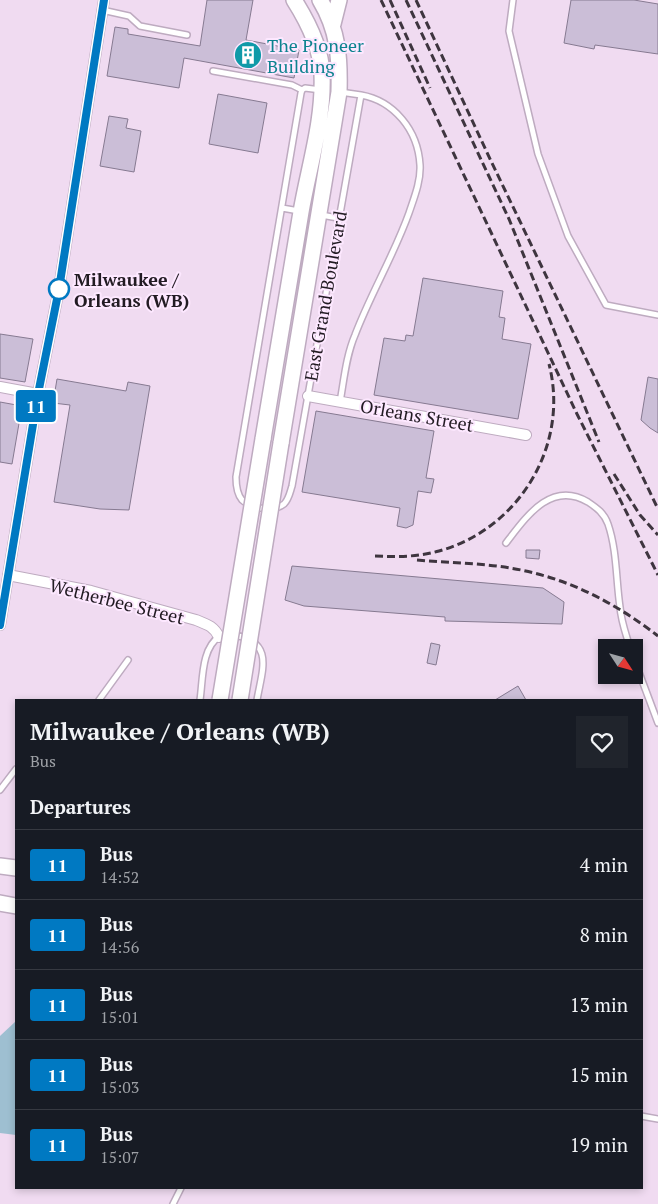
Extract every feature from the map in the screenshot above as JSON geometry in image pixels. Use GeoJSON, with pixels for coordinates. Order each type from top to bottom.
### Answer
{"type":"FeatureCollection","features":[{"type":"Feature","properties":{"kind":"main road","name":"East Grand Boulevard"},"geometry":{"type":"LineString","coordinates":[[220,699],[321,107],[322,72],[318,48],[311,30],[294,0]]}},
{"type":"Feature","properties":{"kind":"main road","name":"East Grand Boulevard"},"geometry":{"type":"LineString","coordinates":[[240,699],[339,92],[339,52],[333,24],[320,0]]}},
{"type":"Feature","properties":{"kind":"main road"},"geometry":{"type":"LineString","coordinates":[[333,24],[339,0]]}},
{"type":"Feature","properties":{"kind":"main road"},"geometry":{"type":"LineString","coordinates":[[322,90],[339,92]]}},
{"type":"Feature","properties":{"kind":"main road"},"geometry":{"type":"LineString","coordinates":[[302,211],[318,214]]}},
{"type":"Feature","properties":{"kind":"main road"},"geometry":{"type":"LineString","coordinates":[[0,866],[15,868]]}},
{"type":"Feature","properties":{"kind":"main road"},"geometry":{"type":"LineString","coordinates":[[0,904],[15,906]]}},
{"type":"Feature","properties":{"kind":"street"},"geometry":{"type":"LineString","coordinates":[[0,625],[38,394],[59,289],[103,5]]}},
{"type":"Feature","properties":{"kind":"street"},"geometry":{"type":"LineString","coordinates":[[0,388],[38,394]]}},
{"type":"Feature","properties":{"kind":"street","name":"Orleans Street"},"geometry":{"type":"LineString","coordinates":[[308,396],[526,435]]}},
{"type":"Feature","properties":{"kind":"street","name":"Wetherbee Street"},"geometry":{"type":"LineString","coordinates":[[8,576],[91,591],[196,620],[209,625],[216,631],[219,637]]}},
{"type":"Feature","properties":{"kind":"lane"},"geometry":{"type":"LineString","coordinates":[[513,0],[509,31],[538,154],[568,236],[606,305],[658,315]]}},
{"type":"Feature","properties":{"kind":"lane"},"geometry":{"type":"LineString","coordinates":[[103,5],[128,16],[140,26],[187,34]]}},
{"type":"Feature","properties":{"kind":"lane"},"geometry":{"type":"LineString","coordinates":[[213,71],[292,85],[302,90],[305,88],[322,90]]}},
{"type":"Feature","properties":{"kind":"lane","name":"East Grand Boulevard"},"geometry":{"type":"LineString","coordinates":[[302,90],[236,477],[238,492],[246,503],[261,508],[273,508],[282,505],[288,499],[292,486],[361,95]]}},
{"type":"Feature","properties":{"kind":"lane"},"geometry":{"type":"LineString","coordinates":[[339,92],[374,97],[394,110],[410,128],[420,165],[416,191],[398,243],[354,337],[340,402]]}},
{"type":"Feature","properties":{"kind":"lane"},"geometry":{"type":"LineString","coordinates":[[282,208],[302,211]]}},
{"type":"Feature","properties":{"kind":"lane"},"geometry":{"type":"LineString","coordinates":[[318,214],[338,218]]}},
{"type":"Feature","properties":{"kind":"lane"},"geometry":{"type":"LineString","coordinates":[[506,543],[522,522],[543,502],[553,497],[575,496],[601,511],[608,525],[615,561],[620,609],[628,639]]}},
{"type":"Feature","properties":{"kind":"lane"},"geometry":{"type":"LineString","coordinates":[[200,699],[208,652],[213,642],[219,637],[227,635],[240,636],[252,641],[261,649],[264,659],[257,699]]}},
{"type":"Feature","properties":{"kind":"lane"},"geometry":{"type":"LineString","coordinates":[[100,699],[128,660]]}},
{"type":"Feature","properties":{"kind":"lane"},"geometry":{"type":"LineString","coordinates":[[643,682],[658,723]]}},
{"type":"Feature","properties":{"kind":"lane"},"geometry":{"type":"LineString","coordinates":[[0,790],[15,770]]}},
{"type":"Feature","properties":{"kind":"lane"},"geometry":{"type":"LineString","coordinates":[[643,1116],[658,1119]]}},
{"type":"Feature","properties":{"kind":"lane"},"geometry":{"type":"LineString","coordinates":[[173,1204],[180,1189]]}},
{"type":"Feature","properties":{"kind":"water"},"geometry":{"type":"Polygon","coordinates":[[[15,1022],[15,1135],[0,1133],[0,1036],[15,1022]]]}},
{"type":"Feature","properties":{"kind":"building"},"geometry":{"type":"Polygon","coordinates":[[[207,0],[253,0],[246,40],[299,50],[294,78],[184,58],[179,88],[107,76],[115,27],[128,29],[128,34],[200,46],[207,0]]]}},
{"type":"Feature","properties":{"kind":"building"},"geometry":{"type":"Polygon","coordinates":[[[571,0],[634,0],[658,4],[658,54],[595,45],[594,49],[564,43],[571,0]]]}},
{"type":"Feature","properties":{"kind":"building"},"geometry":{"type":"Polygon","coordinates":[[[218,94],[267,103],[258,153],[209,144],[218,94]]]}},
{"type":"Feature","properties":{"kind":"building"},"geometry":{"type":"Polygon","coordinates":[[[109,116],[128,119],[126,128],[141,131],[134,172],[100,166],[109,116]]]}},
{"type":"Feature","properties":{"kind":"building"},"geometry":{"type":"Polygon","coordinates":[[[423,278],[503,291],[499,317],[505,318],[502,339],[531,344],[518,419],[374,395],[384,338],[405,341],[406,335],[413,336],[423,278]]]}},
{"type":"Feature","properties":{"kind":"building"},"geometry":{"type":"Polygon","coordinates":[[[0,334],[33,339],[25,382],[0,378],[0,334]]]}},
{"type":"Feature","properties":{"kind":"building"},"geometry":{"type":"Polygon","coordinates":[[[648,377],[658,379],[658,433],[641,420],[648,377]]]}},
{"type":"Feature","properties":{"kind":"building"},"geometry":{"type":"Polygon","coordinates":[[[57,379],[126,391],[128,382],[150,386],[129,510],[100,509],[54,502],[70,405],[53,403],[57,379]]]}},
{"type":"Feature","properties":{"kind":"building"},"geometry":{"type":"Polygon","coordinates":[[[0,402],[22,406],[12,464],[0,462],[0,402]]]}},
{"type":"Feature","properties":{"kind":"building"},"geometry":{"type":"Polygon","coordinates":[[[316,411],[434,431],[426,478],[434,479],[431,493],[418,491],[413,525],[406,528],[397,526],[400,508],[302,492],[316,411]]]}},
{"type":"Feature","properties":{"kind":"building"},"geometry":{"type":"Polygon","coordinates":[[[526,550],[540,550],[539,559],[526,558],[526,550]]]}},
{"type":"Feature","properties":{"kind":"building"},"geometry":{"type":"Polygon","coordinates":[[[292,566],[543,588],[564,602],[562,624],[445,621],[445,617],[304,606],[285,600],[292,566]]]}},
{"type":"Feature","properties":{"kind":"building"},"geometry":{"type":"Polygon","coordinates":[[[431,643],[440,645],[436,665],[427,663],[431,643]]]}},
{"type":"Feature","properties":{"kind":"building"},"geometry":{"type":"Polygon","coordinates":[[[518,686],[525,699],[497,699],[518,686]]]}},
{"type":"Feature","properties":{"kind":"railway"},"geometry":{"type":"LineString","coordinates":[[381,0],[577,414],[658,575]]}},
{"type":"Feature","properties":{"kind":"railway"},"geometry":{"type":"LineString","coordinates":[[390,0],[430,88]]}},
{"type":"Feature","properties":{"kind":"railway"},"geometry":{"type":"LineString","coordinates":[[406,0],[509,219],[599,442]]}},
{"type":"Feature","properties":{"kind":"railway"},"geometry":{"type":"LineString","coordinates":[[416,0],[658,509]]}},
{"type":"Feature","properties":{"kind":"railway"},"geometry":{"type":"LineString","coordinates":[[375,556],[407,556],[439,551],[468,540],[493,524],[514,504],[532,480],[545,453],[552,424],[554,394],[549,364]]}},
{"type":"Feature","properties":{"kind":"railway"},"geometry":{"type":"LineString","coordinates":[[614,474],[640,515],[658,535]]}},
{"type":"Feature","properties":{"kind":"railway"},"geometry":{"type":"LineString","coordinates":[[417,560],[482,565],[540,574],[593,595],[642,624],[658,636]]}},
{"type":"Feature","properties":{"kind":"bus line","name":"11"},"geometry":{"type":"LineString","coordinates":[[0,625],[38,394],[59,289],[104,0]]}},
{"type":"Feature","properties":{"kind":"place","name":"The Pioneer Building"},"geometry":{"type":"Point","coordinates":[248,55]}},
{"type":"Feature","properties":{"kind":"place","name":"Milwaukee / Orleans (WB)"},"geometry":{"type":"Point","coordinates":[59,289]}}]}
